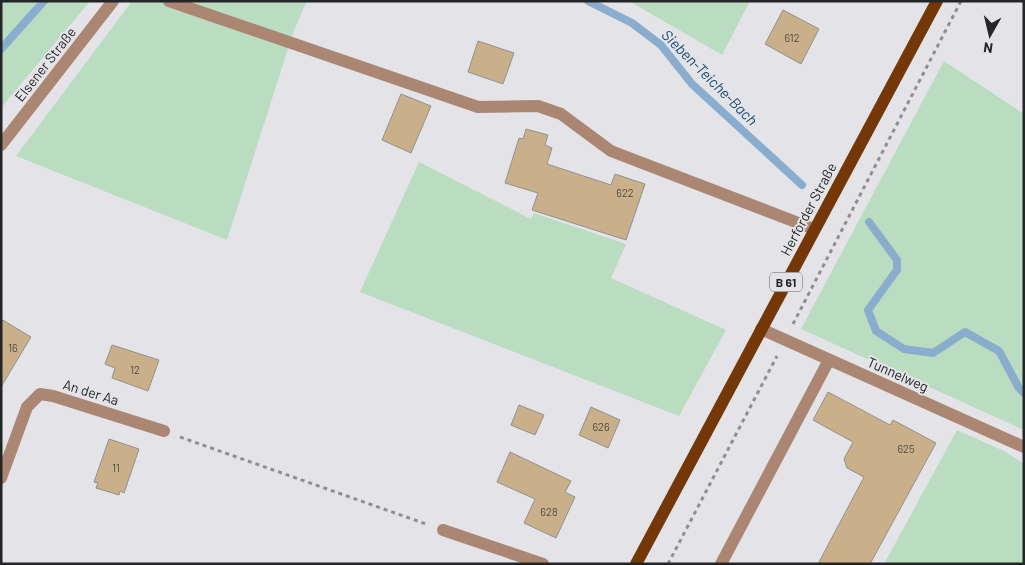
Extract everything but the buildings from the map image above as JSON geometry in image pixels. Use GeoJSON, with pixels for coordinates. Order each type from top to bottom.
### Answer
{"type":"FeatureCollection","features":[{"type":"Feature","properties":{"kind":"main road","name":"Herforder Straße"},"geometry":{"type":"LineString","coordinates":[[636,564],[937,1]]}},
{"type":"Feature","properties":{"kind":"street","name":"Elsener Straße"},"geometry":{"type":"LineString","coordinates":[[1,145],[113,1]]}},
{"type":"Feature","properties":{"kind":"street"},"geometry":{"type":"LineString","coordinates":[[169,1],[478,107],[538,106],[561,114],[611,151],[814,229]]}},
{"type":"Feature","properties":{"kind":"street","name":"Tunnelweg"},"geometry":{"type":"LineString","coordinates":[[761,329],[784,342],[829,360],[1024,447]]}},
{"type":"Feature","properties":{"kind":"street"},"geometry":{"type":"LineString","coordinates":[[721,564],[829,360]]}},
{"type":"Feature","properties":{"kind":"street","name":"An der Aa"},"geometry":{"type":"LineString","coordinates":[[1,478],[27,407],[40,394],[53,396],[164,431]]}},
{"type":"Feature","properties":{"kind":"street"},"geometry":{"type":"LineString","coordinates":[[443,530],[543,564]]}},
{"type":"Feature","properties":{"kind":"path"},"geometry":{"type":"LineString","coordinates":[[668,564],[961,1]]}},
{"type":"Feature","properties":{"kind":"path"},"geometry":{"type":"LineString","coordinates":[[164,431],[443,530]]}},
{"type":"Feature","properties":{"kind":"green space"},"geometry":{"type":"Polygon","coordinates":[[[1,1],[90,1],[1,108],[1,1]]]}},
{"type":"Feature","properties":{"kind":"green space"},"geometry":{"type":"Polygon","coordinates":[[[132,1],[307,1],[293,33],[227,240],[16,156],[132,1]]]}},
{"type":"Feature","properties":{"kind":"green space"},"geometry":{"type":"Polygon","coordinates":[[[629,1],[750,1],[722,55],[629,1]]]}},
{"type":"Feature","properties":{"kind":"green space"},"geometry":{"type":"Polygon","coordinates":[[[944,61],[1024,114],[1024,430],[801,329],[944,61]]]}},
{"type":"Feature","properties":{"kind":"green space"},"geometry":{"type":"Polygon","coordinates":[[[419,162],[531,219],[534,213],[626,244],[611,278],[726,330],[679,416],[360,292],[419,162]]]}},
{"type":"Feature","properties":{"kind":"green space"},"geometry":{"type":"Polygon","coordinates":[[[957,430],[1004,451],[1024,464],[1024,564],[884,564],[957,430]]]}},
{"type":"Feature","properties":{"kind":"waterway","name":"Sieben-Teiche-Bach"},"geometry":{"type":"LineString","coordinates":[[1,49],[44,1]]}},
{"type":"Feature","properties":{"kind":"waterway","name":"Sieben-Teiche-Bach"},"geometry":{"type":"LineString","coordinates":[[588,1],[632,23],[661,45],[692,84],[802,185]]}},
{"type":"Feature","properties":{"kind":"waterway","name":"Sieben-Teiche-Bach"},"geometry":{"type":"LineString","coordinates":[[869,222],[897,260],[897,270],[868,310],[876,331],[904,349],[933,353],[965,332],[999,351],[1019,388],[1024,393]]}}]}
